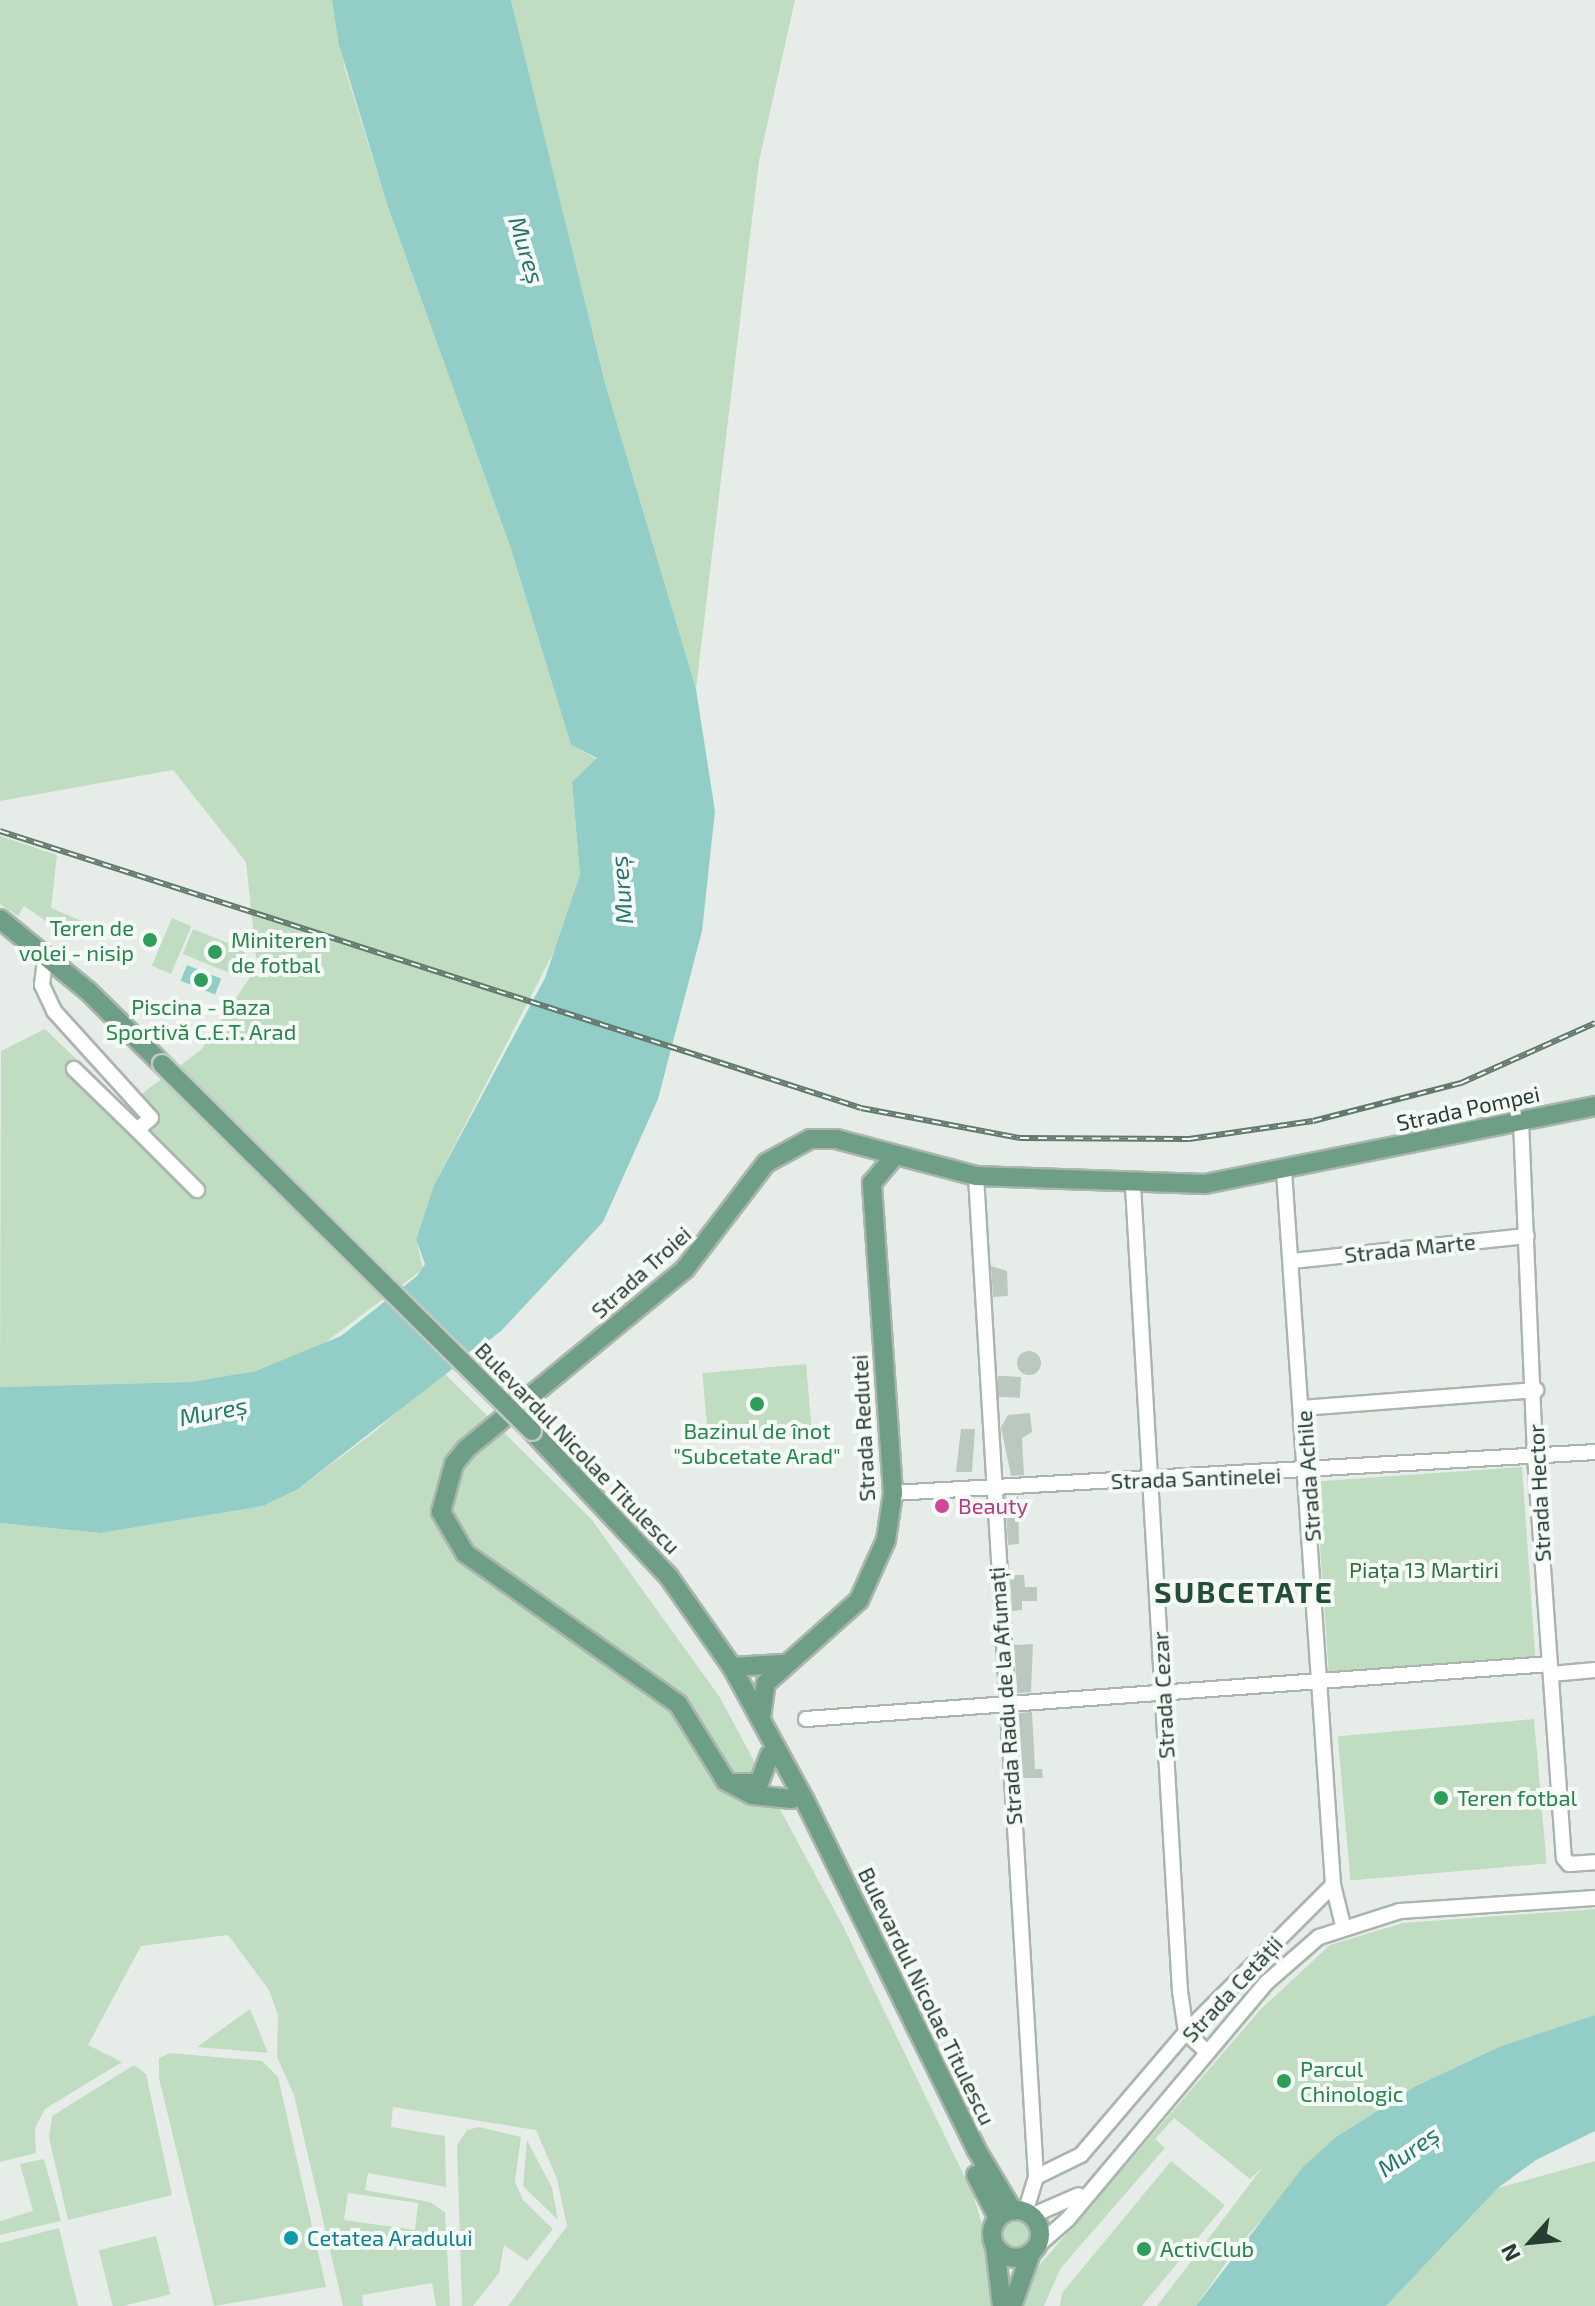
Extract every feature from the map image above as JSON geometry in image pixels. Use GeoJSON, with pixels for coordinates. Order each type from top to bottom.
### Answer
{"type":"FeatureCollection","features":[{"type":"Feature","properties":{"kind":"main road","name":"Bulevardul Nicolae Titulescu"},"geometry":{"type":"LineString","coordinates":[[0,919],[88,991],[158,1068],[669,1577],[732,1667],[761,1717],[976,2149],[1017,2214]]}},
{"type":"Feature","properties":{"kind":"main road","name":"Bulevardul Nicolae Titulescu"},"geometry":{"type":"LineString","coordinates":[[0,933],[158,1068]]}},
{"type":"Feature","properties":{"kind":"main road","name":"Strada Pompei"},"geometry":{"type":"LineString","coordinates":[[1350,1157],[1595,1106]]}},
{"type":"Feature","properties":{"kind":"main road","name":"Strada Troiei"},"geometry":{"type":"LineString","coordinates":[[726,1781],[692,1722],[662,1689],[465,1553],[441,1512],[454,1464],[482,1434],[685,1269],[766,1163],[810,1139],[848,1141],[976,1176],[1133,1186],[1205,1184],[1350,1157]]}},
{"type":"Feature","properties":{"kind":"main road","name":"Strada Redutei"},"geometry":{"type":"LineString","coordinates":[[782,1664],[822,1638],[859,1600],[886,1540],[893,1493],[872,1183],[895,1156]]}},
{"type":"Feature","properties":{"kind":"main road","name":"Bulevardul Nicolae Titulescu"},"geometry":{"type":"LineString","coordinates":[[528,1434],[658,1581],[716,1661],[770,1755],[1017,2214]]}},
{"type":"Feature","properties":{"kind":"main road"},"geometry":{"type":"LineString","coordinates":[[732,1667],[782,1664]]}},
{"type":"Feature","properties":{"kind":"main road"},"geometry":{"type":"LineString","coordinates":[[761,1717],[766,1683],[782,1664]]}},
{"type":"Feature","properties":{"kind":"main road"},"geometry":{"type":"LineString","coordinates":[[726,1781],[759,1783],[770,1755]]}},
{"type":"Feature","properties":{"kind":"main road"},"geometry":{"type":"LineString","coordinates":[[726,1781],[742,1792],[792,1799]]}},
{"type":"Feature","properties":{"kind":"main road"},"geometry":{"type":"LineString","coordinates":[[1002,2306],[995,2246],[1017,2214]]}},
{"type":"Feature","properties":{"kind":"main road","name":"Strada Cetății"},"geometry":{"type":"LineString","coordinates":[[1012,2306],[1040,2231],[1017,2214]]}},
{"type":"Feature","properties":{"kind":"main road"},"geometry":{"type":"LineString","coordinates":[[995,2246],[1009,2257],[1033,2251]]}},
{"type":"Feature","properties":{"kind":"street"},"geometry":{"type":"LineString","coordinates":[[44,968],[42,985],[54,1011],[151,1118],[137,1130]]}},
{"type":"Feature","properties":{"kind":"street"},"geometry":{"type":"LineString","coordinates":[[74,1069],[197,1190]]}},
{"type":"Feature","properties":{"kind":"street","name":"Strada Hector"},"geometry":{"type":"LineString","coordinates":[[1521,1121],[1536,1390],[1535,1456],[1567,1863],[1595,1862]]}},
{"type":"Feature","properties":{"kind":"street","name":"Strada Achile"},"geometry":{"type":"LineString","coordinates":[[1284,1171],[1308,1473],[1333,1885],[1343,1925]]}},
{"type":"Feature","properties":{"kind":"street","name":"Strada Radu de la Afumați"},"geometry":{"type":"LineString","coordinates":[[976,1176],[992,1486],[1036,2177],[1017,2214]]}},
{"type":"Feature","properties":{"kind":"street","name":"Strada Cezar"},"geometry":{"type":"LineString","coordinates":[[1133,1186],[1186,2032]]}},
{"type":"Feature","properties":{"kind":"street","name":"Strada Marte"},"geometry":{"type":"LineString","coordinates":[[1292,1261],[1527,1236]]}},
{"type":"Feature","properties":{"kind":"street"},"geometry":{"type":"LineString","coordinates":[[1302,1408],[1536,1390]]}},
{"type":"Feature","properties":{"kind":"street","name":"Strada Santinelei"},"geometry":{"type":"LineString","coordinates":[[893,1493],[1308,1473],[1595,1452]]}},
{"type":"Feature","properties":{"kind":"street"},"geometry":{"type":"LineString","coordinates":[[806,1719],[1322,1684],[1416,1671],[1595,1670]]}},
{"type":"Feature","properties":{"kind":"street"},"geometry":{"type":"LineString","coordinates":[[1036,2177],[1081,2155],[1186,2032],[1333,1885]]}},
{"type":"Feature","properties":{"kind":"street","name":"Strada Cetății"},"geometry":{"type":"LineString","coordinates":[[1033,2251],[1206,2051],[1295,1954],[1343,1925],[1400,1911],[1595,1898]]}},
{"type":"Feature","properties":{"kind":"street"},"geometry":{"type":"LineString","coordinates":[[1186,2032],[1206,2051]]}},
{"type":"Feature","properties":{"kind":"street","name":"Strada Cetății"},"geometry":{"type":"LineString","coordinates":[[1017,2214],[1064,2206],[1095,2182]]}},
{"type":"Feature","properties":{"kind":"green space"},"geometry":{"type":"Polygon","coordinates":[[[0,0],[332,0],[345,69],[387,204],[511,549],[571,745],[597,759],[572,782],[580,875],[570,920],[434,1185],[416,1238],[423,1269],[322,1345],[256,1371],[190,1382],[0,1387],[1,1051],[45,1029],[125,1106],[201,1050],[257,967],[246,862],[173,770],[0,801],[0,0]]]}},
{"type":"Feature","properties":{"kind":"green space"},"geometry":{"type":"Polygon","coordinates":[[[511,0],[795,0],[759,161],[696,689],[605,383],[511,0]]]}},
{"type":"Feature","properties":{"kind":"green space"},"geometry":{"type":"Polygon","coordinates":[[[0,836],[57,855],[51,908],[84,922],[78,930],[68,936],[24,906],[18,916],[0,904],[0,836]]]}},
{"type":"Feature","properties":{"kind":"green space"},"geometry":{"type":"Polygon","coordinates":[[[172,918],[191,926],[171,974],[152,966],[172,918]]]}},
{"type":"Feature","properties":{"kind":"green space","name":"Miniteren de fotbal"},"geometry":{"type":"Polygon","coordinates":[[[193,929],[246,950],[236,975],[183,954],[193,929]]]}},
{"type":"Feature","properties":{"kind":"green space","name":"Bazinul de înot \"Subcetate Arad\""},"geometry":{"type":"Polygon","coordinates":[[[806,1364],[812,1435],[709,1444],[702,1373],[806,1364]]]}},
{"type":"Feature","properties":{"kind":"green space"},"geometry":{"type":"Polygon","coordinates":[[[443,1372],[592,1520],[719,1696],[844,1928],[973,2194],[994,2264],[996,2306],[508,2306],[567,2226],[557,2179],[536,2130],[393,2107],[391,2127],[445,2136],[446,2187],[368,2173],[365,2190],[430,2202],[445,2212],[450,2306],[436,2306],[432,2283],[362,2295],[363,2306],[343,2306],[294,2095],[277,2057],[278,2015],[269,1990],[228,1935],[141,1946],[88,2045],[122,2062],[45,2109],[35,2128],[36,2153],[0,2162],[0,1523],[101,1533],[263,1506],[298,1489],[373,1433],[443,1372]],[[348,2193],[344,2220],[415,2230],[418,2203],[348,2193]]]}},
{"type":"Feature","properties":{"kind":"green space","name":"Piața 13 Martiri"},"geometry":{"type":"Polygon","coordinates":[[[1522,1467],[1536,1661],[1329,1675],[1316,1481],[1522,1467]]]}},
{"type":"Feature","properties":{"kind":"green space","name":"Teren fotbal"},"geometry":{"type":"Polygon","coordinates":[[[1534,1719],[1547,1863],[1350,1881],[1338,1736],[1534,1719]]]}},
{"type":"Feature","properties":{"kind":"green space"},"geometry":{"type":"Polygon","coordinates":[[[1595,1909],[1595,2015],[1501,2046],[1416,2086],[1336,2137],[1235,2250],[1196,2306],[1157,2306],[1262,2168],[1250,2179],[1174,2118],[1155,2139],[1165,2148],[1060,2269],[1044,2306],[1022,2306],[1036,2269],[1261,2009],[1330,1945],[1403,1923],[1595,1909]]]}},
{"type":"Feature","properties":{"kind":"green space"},"geometry":{"type":"Polygon","coordinates":[[[250,2009],[268,2053],[197,2047],[250,2009]]]}},
{"type":"Feature","properties":{"kind":"green space"},"geometry":{"type":"Polygon","coordinates":[[[170,2053],[262,2061],[278,2077],[326,2287],[214,2306],[159,2078],[159,2058],[170,2053]]]}},
{"type":"Feature","properties":{"kind":"green space"},"geometry":{"type":"Polygon","coordinates":[[[134,2065],[146,2074],[172,2195],[68,2220],[49,2138],[52,2116],[134,2065]]]}},
{"type":"Feature","properties":{"kind":"green space"},"geometry":{"type":"Polygon","coordinates":[[[479,2127],[521,2137],[515,2182],[523,2200],[553,2229],[527,2261],[504,2245],[499,2273],[473,2306],[462,2306],[457,2145],[467,2130],[479,2127]]]}},
{"type":"Feature","properties":{"kind":"green space"},"geometry":{"type":"Polygon","coordinates":[[[527,2140],[552,2188],[558,2220],[523,2186],[527,2140]]]}},
{"type":"Feature","properties":{"kind":"green space"},"geometry":{"type":"Polygon","coordinates":[[[44,2159],[61,2221],[0,2235],[0,2221],[33,2211],[20,2164],[44,2159]]]}},
{"type":"Feature","properties":{"kind":"green space","name":"ActivClub"},"geometry":{"type":"Polygon","coordinates":[[[1171,2161],[1225,2205],[1142,2306],[1060,2306],[1062,2293],[1171,2161]]]}},
{"type":"Feature","properties":{"kind":"green space"},"geometry":{"type":"Polygon","coordinates":[[[1595,2161],[1595,2306],[1386,2306],[1498,2188],[1595,2161]]]}},
{"type":"Feature","properties":{"kind":"green space"},"geometry":{"type":"Polygon","coordinates":[[[1016,2217],[1028,2222],[1033,2234],[1028,2246],[1016,2251],[1004,2246],[999,2234],[1004,2222],[1016,2217]]]}},
{"type":"Feature","properties":{"kind":"green space"},"geometry":{"type":"Polygon","coordinates":[[[59,2228],[78,2306],[0,2306],[0,2243],[59,2228]]]}},
{"type":"Feature","properties":{"kind":"green space"},"geometry":{"type":"Polygon","coordinates":[[[156,2236],[171,2294],[113,2306],[99,2250],[156,2236]]]}},
{"type":"Feature","properties":{"kind":"water","name":"Mureș"},"geometry":{"type":"Polygon","coordinates":[[[332,0],[511,0],[605,383],[696,689],[715,811],[702,931],[658,1099],[603,1222],[501,1331],[298,1489],[263,1506],[101,1533],[0,1523],[0,1387],[190,1382],[256,1371],[341,1336],[417,1276],[425,1264],[416,1239],[434,1185],[545,978],[580,875],[572,782],[597,758],[571,745],[511,549],[387,204],[339,45],[332,0]]]}},
{"type":"Feature","properties":{"kind":"water","name":"Piscina - Baza Sportivă C.E.T. Arad"},"geometry":{"type":"Polygon","coordinates":[[[187,965],[221,979],[215,995],[181,981],[187,965]]]}},
{"type":"Feature","properties":{"kind":"water","name":"Mureș"},"geometry":{"type":"Polygon","coordinates":[[[1595,2015],[1595,2131],[1536,2160],[1498,2188],[1386,2306],[1196,2306],[1303,2167],[1336,2137],[1416,2086],[1501,2046],[1595,2015]]]}},
{"type":"Feature","properties":{"kind":"building"},"geometry":{"type":"Polygon","coordinates":[[[991,1266],[1007,1271],[1008,1296],[993,1297],[991,1266]]]}},
{"type":"Feature","properties":{"kind":"building"},"geometry":{"type":"Polygon","coordinates":[[[1029,1351],[1038,1354],[1041,1363],[1038,1372],[1029,1375],[1020,1372],[1017,1363],[1020,1354],[1029,1351]]]}},
{"type":"Feature","properties":{"kind":"building"},"geometry":{"type":"Polygon","coordinates":[[[998,1376],[1021,1377],[1020,1398],[997,1397],[998,1376]]]}},
{"type":"Feature","properties":{"kind":"building"},"geometry":{"type":"Polygon","coordinates":[[[1030,1413],[1032,1432],[1022,1438],[1024,1475],[1011,1476],[1001,1427],[1008,1415],[1030,1413]]]}},
{"type":"Feature","properties":{"kind":"building"},"geometry":{"type":"Polygon","coordinates":[[[961,1429],[975,1429],[972,1472],[956,1472],[961,1429]]]}},
{"type":"Feature","properties":{"kind":"building"},"geometry":{"type":"Polygon","coordinates":[[[1005,1496],[1018,1496],[1019,1544],[1008,1545],[1005,1496]]]}},
{"type":"Feature","properties":{"kind":"building"},"geometry":{"type":"Polygon","coordinates":[[[1010,1575],[1024,1575],[1025,1587],[1037,1587],[1037,1601],[1022,1601],[1022,1610],[1012,1611],[1010,1575]]]}},
{"type":"Feature","properties":{"kind":"building"},"geometry":{"type":"Polygon","coordinates":[[[1033,1644],[1031,1692],[1017,1693],[1014,1645],[1033,1644]]]}},
{"type":"Feature","properties":{"kind":"building"},"geometry":{"type":"Polygon","coordinates":[[[1032,1712],[1035,1769],[1042,1769],[1043,1778],[1022,1778],[1018,1713],[1032,1712]]]}},
{"type":"Feature","properties":{"kind":"railway"},"geometry":{"type":"LineString","coordinates":[[0,831],[861,1108],[1020,1138],[1189,1139],[1313,1121],[1461,1083],[1595,1023]]}},
{"type":"Feature","properties":{"kind":"place","name":"Teren de volei - nisip"},"geometry":{"type":"Point","coordinates":[150,940]}},
{"type":"Feature","properties":{"kind":"place","name":"Miniteren de fotbal"},"geometry":{"type":"Point","coordinates":[215,952]}},
{"type":"Feature","properties":{"kind":"place","name":"Piscina - Baza Sportivă C.E.T. Arad"},"geometry":{"type":"Point","coordinates":[201,980]}},
{"type":"Feature","properties":{"kind":"place","name":"Bazinul de înot \"Subcetate Arad\""},"geometry":{"type":"Point","coordinates":[757,1404]}},
{"type":"Feature","properties":{"kind":"place","name":"Beauty"},"geometry":{"type":"Point","coordinates":[942,1506]}},
{"type":"Feature","properties":{"kind":"place","name":"Teren fotbal"},"geometry":{"type":"Point","coordinates":[1441,1798]}},
{"type":"Feature","properties":{"kind":"place","name":"Parcul Chinologic"},"geometry":{"type":"Point","coordinates":[1284,2081]}},
{"type":"Feature","properties":{"kind":"place","name":"Cetatea Aradului"},"geometry":{"type":"Point","coordinates":[291,2238]}},
{"type":"Feature","properties":{"kind":"place","name":"ActivClub"},"geometry":{"type":"Point","coordinates":[1144,2249]}},
{"type":"Feature","properties":{"kind":"district","name":"SUBCETATE"},"geometry":{"type":"Point","coordinates":[1244,1591]}}]}
